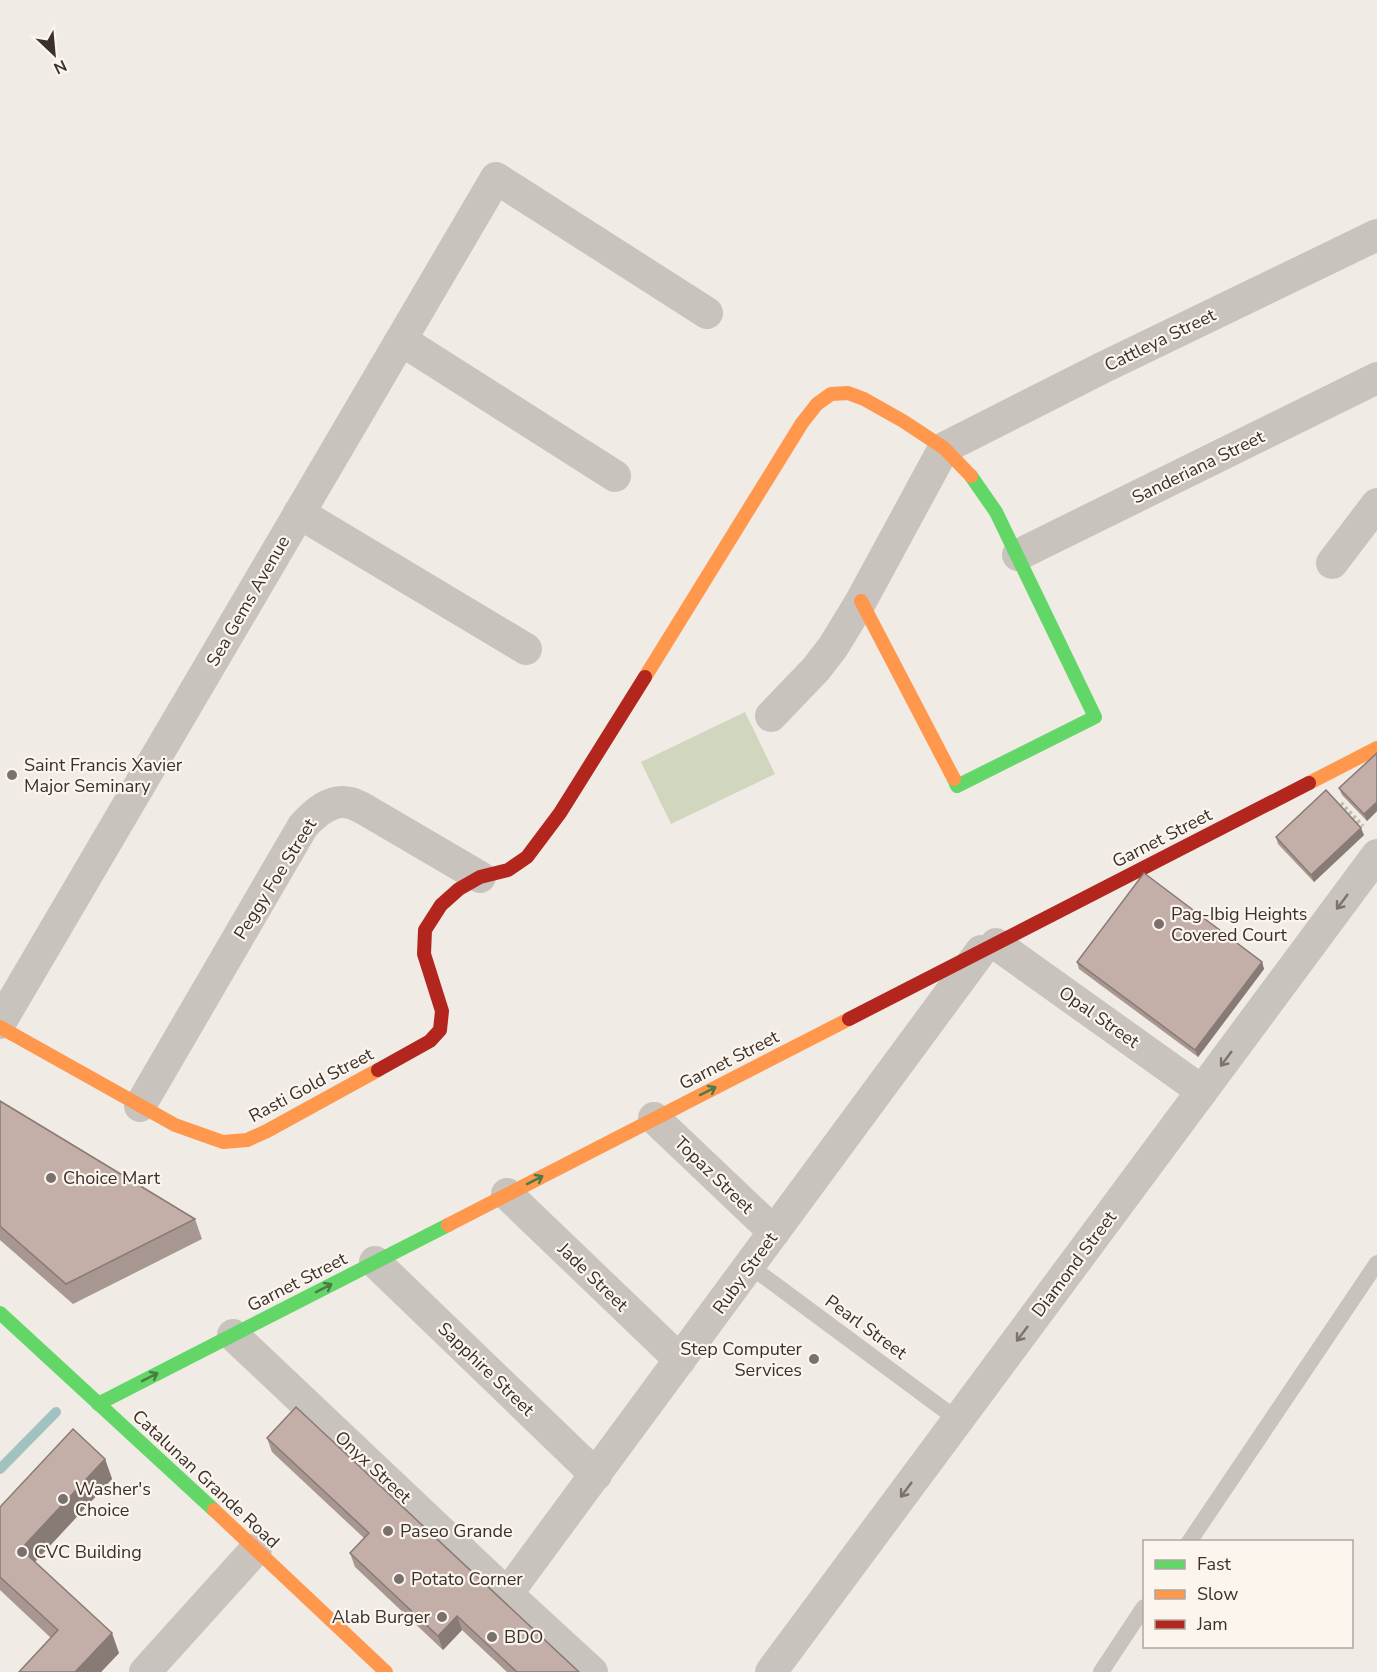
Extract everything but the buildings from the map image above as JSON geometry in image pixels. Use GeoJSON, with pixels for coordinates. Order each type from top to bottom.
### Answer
{"type":"FeatureCollection","features":[{"type":"Feature","properties":{"kind":"street","name":"Sea Gems Avenue"},"geometry":{"type":"LineString","coordinates":[[0,1025],[496,178],[707,313]]}},
{"type":"Feature","properties":{"kind":"street","name":"Cattleya Street"},"geometry":{"type":"LineString","coordinates":[[944,448],[1101,368],[1377,235]]}},
{"type":"Feature","properties":{"kind":"street"},"geometry":{"type":"LineString","coordinates":[[401,340],[615,476]]}},
{"type":"Feature","properties":{"kind":"street","name":"Sanderiana Street"},"geometry":{"type":"LineString","coordinates":[[1018,555],[1377,378]]}},
{"type":"Feature","properties":{"kind":"street","name":"Rasti Gold Street"},"geometry":{"type":"LineString","coordinates":[[0,1025],[175,1125],[223,1142],[247,1140],[267,1131],[430,1041],[440,1030],[442,1011],[424,954],[425,930],[441,905],[459,889],[480,877],[508,870],[527,857],[541,841],[802,423],[817,404],[831,394],[848,393],[864,399],[903,421],[944,448],[971,476],[996,512],[1095,717],[957,786],[861,601]]}},
{"type":"Feature","properties":{"kind":"street"},"geometry":{"type":"LineString","coordinates":[[771,716],[816,669],[833,647],[861,601],[944,448]]}},
{"type":"Feature","properties":{"kind":"street"},"geometry":{"type":"LineString","coordinates":[[1332,563],[1377,504]]}},
{"type":"Feature","properties":{"kind":"street"},"geometry":{"type":"LineString","coordinates":[[299,513],[526,649]]}},
{"type":"Feature","properties":{"kind":"street","name":"Garnet Street"},"geometry":{"type":"LineString","coordinates":[[98,1404],[1377,748]]}},
{"type":"Feature","properties":{"kind":"street","name":"Peggy Foe Street"},"geometry":{"type":"LineString","coordinates":[[140,1106],[303,826],[314,813],[332,803],[349,802],[480,877]]}},
{"type":"Feature","properties":{"kind":"street","name":"Diamond Street"},"geometry":{"type":"LineString","coordinates":[[771,1672],[1202,1091],[1373,844]]}},
{"type":"Feature","properties":{"kind":"street","name":"Opal Street"},"geometry":{"type":"LineString","coordinates":[[988,947],[1202,1091]]}},
{"type":"Feature","properties":{"kind":"street","name":"Ruby Street"},"geometry":{"type":"LineString","coordinates":[[507,1594],[988,947]]}},
{"type":"Feature","properties":{"kind":"street","name":"Topaz Street"},"geometry":{"type":"LineString","coordinates":[[654,1118],[774,1232]]}},
{"type":"Feature","properties":{"kind":"street","name":"Jade Street"},"geometry":{"type":"LineString","coordinates":[[507,1194],[680,1360]]}},
{"type":"Feature","properties":{"kind":"street","name":"Sapphire Street"},"geometry":{"type":"LineString","coordinates":[[375,1262],[596,1475]]}},
{"type":"Feature","properties":{"kind":"street","name":"Catalunan Grande Road"},"geometry":{"type":"LineString","coordinates":[[0,1313],[386,1672]]}},
{"type":"Feature","properties":{"kind":"street","name":"Onyx Street"},"geometry":{"type":"LineString","coordinates":[[233,1335],[592,1672]]}},
{"type":"Feature","properties":{"kind":"street"},"geometry":{"type":"LineString","coordinates":[[145,1672],[256,1549]]}},
{"type":"Feature","properties":{"kind":"lane"},"geometry":{"type":"LineString","coordinates":[[1190,1540],[1377,1263]]}},
{"type":"Feature","properties":{"kind":"lane","name":"Pearl Street"},"geometry":{"type":"LineString","coordinates":[[750,1266],[958,1420]]}},
{"type":"Feature","properties":{"kind":"lane"},"geometry":{"type":"LineString","coordinates":[[1101,1672],[1143,1609]]}},
{"type":"Feature","properties":{"kind":"path"},"geometry":{"type":"LineString","coordinates":[[1318,778],[1373,844]]}},
{"type":"Feature","properties":{"kind":"green space"},"geometry":{"type":"Polygon","coordinates":[[[745,712],[775,774],[671,824],[641,762],[745,712]]]}},
{"type":"Feature","properties":{"kind":"waterway"},"geometry":{"type":"LineString","coordinates":[[0,1469],[56,1412]]}},
{"type":"Feature","properties":{"kind":"traffic: fast"},"geometry":{"type":"LineString","coordinates":[[954,779],[957,786],[1095,717],[996,512],[971,476]]}},
{"type":"Feature","properties":{"kind":"traffic: fast"},"geometry":{"type":"LineString","coordinates":[[98,1404],[448,1225]]}},
{"type":"Feature","properties":{"kind":"traffic: fast"},"geometry":{"type":"LineString","coordinates":[[0,1313],[214,1510]]}},
{"type":"Feature","properties":{"kind":"traffic: slow"},"geometry":{"type":"LineString","coordinates":[[645,677],[802,423],[817,404],[831,394],[848,393],[864,399],[903,421],[944,448],[971,476]]}},
{"type":"Feature","properties":{"kind":"traffic: slow"},"geometry":{"type":"LineString","coordinates":[[861,601],[954,779]]}},
{"type":"Feature","properties":{"kind":"traffic: slow"},"geometry":{"type":"LineString","coordinates":[[1309,783],[1377,748]]}},
{"type":"Feature","properties":{"kind":"traffic: slow"},"geometry":{"type":"LineString","coordinates":[[448,1225],[849,1019]]}},
{"type":"Feature","properties":{"kind":"traffic: slow"},"geometry":{"type":"LineString","coordinates":[[0,1027],[175,1125],[223,1142],[247,1140],[267,1131],[378,1070]]}},
{"type":"Feature","properties":{"kind":"traffic: slow"},"geometry":{"type":"LineString","coordinates":[[214,1510],[386,1672]]}},
{"type":"Feature","properties":{"kind":"traffic: jam"},"geometry":{"type":"LineString","coordinates":[[378,1070],[430,1041],[440,1030],[442,1011],[424,954],[425,930],[441,905],[459,889],[480,877],[508,870],[527,857],[560,813],[645,677]]}},
{"type":"Feature","properties":{"kind":"traffic: jam"},"geometry":{"type":"LineString","coordinates":[[849,1019],[1309,783]]}},
{"type":"Feature","properties":{"kind":"place","name":"Saint Francis Xavier Major Seminary"},"geometry":{"type":"Point","coordinates":[12,775]}},
{"type":"Feature","properties":{"kind":"place","name":"Pag-Ibig Heights Covered Court"},"geometry":{"type":"Point","coordinates":[1159,924]}},
{"type":"Feature","properties":{"kind":"place","name":"Choice Mart"},"geometry":{"type":"Point","coordinates":[51,1178]}},
{"type":"Feature","properties":{"kind":"place","name":"Step Computer Services"},"geometry":{"type":"Point","coordinates":[814,1359]}},
{"type":"Feature","properties":{"kind":"place","name":"Washer's Choice"},"geometry":{"type":"Point","coordinates":[63,1499]}},
{"type":"Feature","properties":{"kind":"place","name":"Paseo Grande"},"geometry":{"type":"Point","coordinates":[388,1531]}},
{"type":"Feature","properties":{"kind":"place","name":"CVC Building"},"geometry":{"type":"Point","coordinates":[22,1552]}},
{"type":"Feature","properties":{"kind":"place","name":"Potato Corner"},"geometry":{"type":"Point","coordinates":[399,1579]}},
{"type":"Feature","properties":{"kind":"place","name":"Alab Burger"},"geometry":{"type":"Point","coordinates":[442,1617]}},
{"type":"Feature","properties":{"kind":"place","name":"BDO"},"geometry":{"type":"Point","coordinates":[492,1637]}}]}
